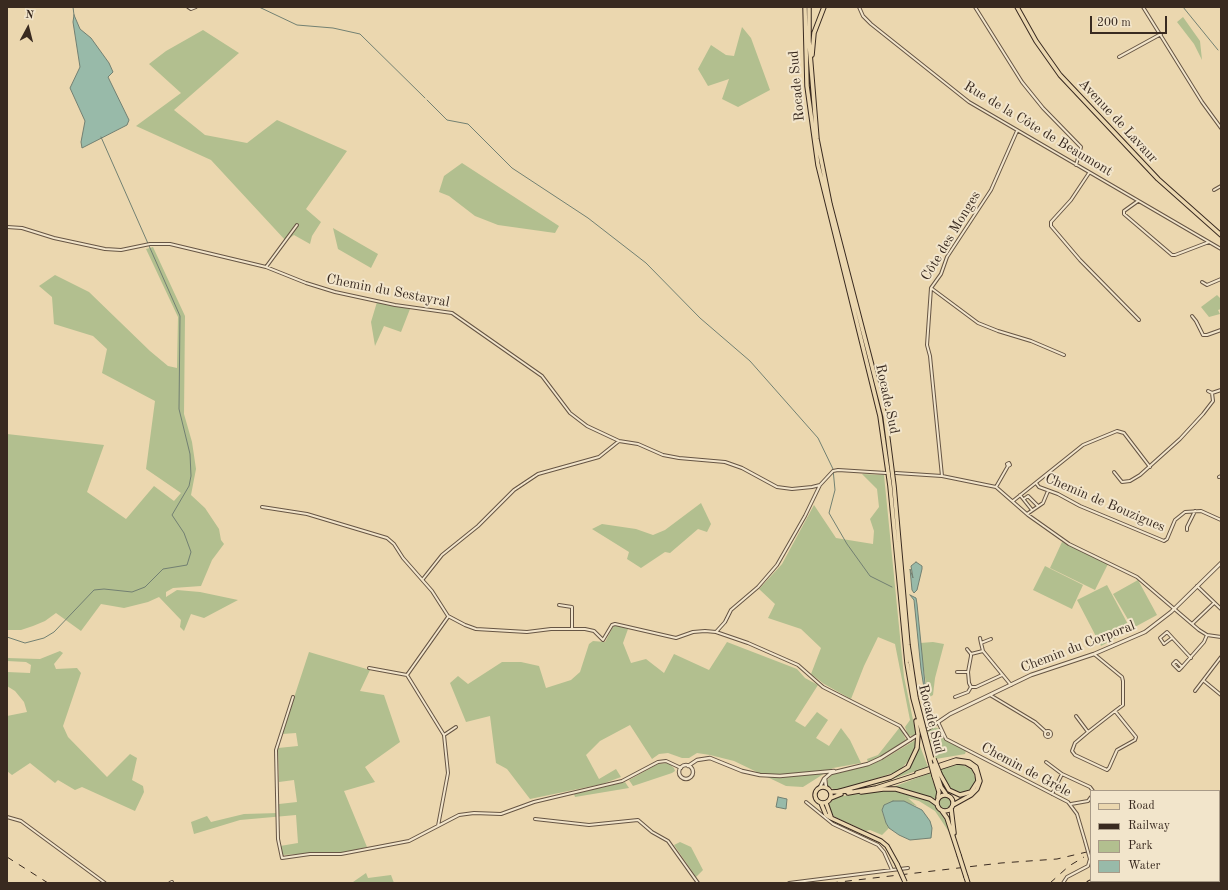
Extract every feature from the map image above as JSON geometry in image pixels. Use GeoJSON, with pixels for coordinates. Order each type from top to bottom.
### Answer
{"type":"FeatureCollection","features":[{"type":"Feature","properties":{"kind":"main road","name":"Rocade Sud"},"geometry":{"type":"LineString","coordinates":[[804,7],[807,86],[818,165],[880,416],[890,486],[907,663],[913,698],[917,717],[941,787],[946,794]]}},
{"type":"Feature","properties":{"kind":"main road","name":"Rocade Sud"},"geometry":{"type":"LineString","coordinates":[[809,7],[811,76],[817,139],[830,204],[885,416],[894,486],[908,645],[916,698],[932,760]]}},
{"type":"Feature","properties":{"kind":"main road"},"geometry":{"type":"LineString","coordinates":[[811,76],[814,33],[824,7]]}},
{"type":"Feature","properties":{"kind":"main road","name":"Avenue de Lavaur"},"geometry":{"type":"LineString","coordinates":[[1017,7],[1036,41],[1060,75],[1158,179],[1221,235]]}},
{"type":"Feature","properties":{"kind":"main road"},"geometry":{"type":"LineString","coordinates":[[837,792],[891,777],[908,767],[915,755],[918,741],[913,698]]}},
{"type":"Feature","properties":{"kind":"main road"},"geometry":{"type":"LineString","coordinates":[[905,883],[887,846],[881,841],[831,818],[826,814],[821,803],[817,801],[814,795],[816,790],[820,787],[826,787],[831,792],[837,792],[875,787],[956,760],[965,760],[976,767],[980,775],[979,786],[971,795],[946,811],[942,810]]}},
{"type":"Feature","properties":{"kind":"main road"},"geometry":{"type":"LineString","coordinates":[[848,793],[876,788],[957,762],[966,763],[973,767],[977,774],[978,781],[971,792],[960,795],[949,790],[937,775]]}},
{"type":"Feature","properties":{"kind":"main road","name":"Rocade Sud"},"geometry":{"type":"LineString","coordinates":[[937,775],[939,792],[938,797]]}},
{"type":"Feature","properties":{"kind":"main road"},"geometry":{"type":"LineString","coordinates":[[821,803],[826,803],[836,794],[892,789],[930,799],[937,804],[946,816],[968,883]]}},
{"type":"Feature","properties":{"kind":"main road"},"geometry":{"type":"LineString","coordinates":[[831,792],[831,798]]}},
{"type":"Feature","properties":{"kind":"main road"},"geometry":{"type":"LineString","coordinates":[[937,804],[938,797],[946,794],[952,799],[955,840]]}},
{"type":"Feature","properties":{"kind":"main road"},"geometry":{"type":"LineString","coordinates":[[826,803],[831,818]]}},
{"type":"Feature","properties":{"kind":"main road"},"geometry":{"type":"LineString","coordinates":[[1209,882],[1217,883]]}},
{"type":"Feature","properties":{"kind":"street"},"geometry":{"type":"LineString","coordinates":[[188,7],[191,9],[196,7]]}},
{"type":"Feature","properties":{"kind":"street","name":"Rue de la Côte de Beaumont"},"geometry":{"type":"LineString","coordinates":[[859,7],[863,16],[871,24],[969,102],[1221,249]]}},
{"type":"Feature","properties":{"kind":"street"},"geometry":{"type":"LineString","coordinates":[[975,7],[1022,82],[1043,108],[1081,147],[1076,165]]}},
{"type":"Feature","properties":{"kind":"street"},"geometry":{"type":"LineString","coordinates":[[1143,7],[1202,102],[1221,128]]}},
{"type":"Feature","properties":{"kind":"street"},"geometry":{"type":"LineString","coordinates":[[1119,57],[1161,34]]}},
{"type":"Feature","properties":{"kind":"street","name":"Côte des Monges"},"geometry":{"type":"LineString","coordinates":[[942,476],[931,363],[927,345],[931,288],[941,274],[947,257],[994,185],[1017,131]]}},
{"type":"Feature","properties":{"kind":"street"},"geometry":{"type":"LineString","coordinates":[[1089,172],[1071,200],[1051,222],[1051,226],[1080,260],[1139,320]]}},
{"type":"Feature","properties":{"kind":"street"},"geometry":{"type":"LineString","coordinates":[[1214,190],[1221,186]]}},
{"type":"Feature","properties":{"kind":"street"},"geometry":{"type":"LineString","coordinates":[[1138,201],[1124,211],[1124,215],[1172,255],[1175,256],[1209,242]]}},
{"type":"Feature","properties":{"kind":"street"},"geometry":{"type":"LineString","coordinates":[[266,267],[297,225]]}},
{"type":"Feature","properties":{"kind":"street","name":"Chemin du Sestayral"},"geometry":{"type":"LineString","coordinates":[[7,227],[22,228],[54,238],[105,249],[121,250],[148,245],[170,244],[266,267],[329,290],[395,305],[452,313],[542,376],[570,413],[580,423],[619,441],[638,444],[670,457],[725,462],[742,468],[768,483],[783,488],[801,488],[820,485]]}},
{"type":"Feature","properties":{"kind":"street"},"geometry":{"type":"LineString","coordinates":[[1202,282],[1207,285],[1221,279]]}},
{"type":"Feature","properties":{"kind":"street"},"geometry":{"type":"LineString","coordinates":[[931,288],[978,323],[1031,341],[1064,355]]}},
{"type":"Feature","properties":{"kind":"street"},"geometry":{"type":"LineString","coordinates":[[1192,316],[1203,335],[1221,330]]}},
{"type":"Feature","properties":{"kind":"street"},"geometry":{"type":"LineString","coordinates":[[1208,391],[1212,393],[1221,390]]}},
{"type":"Feature","properties":{"kind":"street"},"geometry":{"type":"LineString","coordinates":[[1114,472],[1121,481],[1130,482],[1150,467],[1180,439],[1209,408],[1213,401],[1212,393]]}},
{"type":"Feature","properties":{"kind":"street"},"geometry":{"type":"LineString","coordinates":[[1012,501],[1028,487],[1036,484],[1083,445],[1117,431],[1124,433],[1150,467]]}},
{"type":"Feature","properties":{"kind":"street"},"geometry":{"type":"LineString","coordinates":[[423,579],[442,555],[478,526],[514,490],[538,474],[599,457],[619,441]]}},
{"type":"Feature","properties":{"kind":"street"},"geometry":{"type":"LineString","coordinates":[[996,487],[1008,466]]}},
{"type":"Feature","properties":{"kind":"street"},"geometry":{"type":"LineString","coordinates":[[716,632],[725,622],[731,610],[758,587],[777,565],[802,522],[820,485],[833,471],[886,473]]}},
{"type":"Feature","properties":{"kind":"street"},"geometry":{"type":"LineString","coordinates":[[896,473],[942,476],[996,487],[1027,514],[1074,547],[1137,577],[1207,635],[1221,638]]}},
{"type":"Feature","properties":{"kind":"street","name":"Chemin de Bouzigues"},"geometry":{"type":"LineString","coordinates":[[1036,484],[1039,488],[1164,541],[1179,516],[1188,511],[1195,511]]}},
{"type":"Feature","properties":{"kind":"street"},"geometry":{"type":"LineString","coordinates":[[1027,514],[1044,501],[1048,491]]}},
{"type":"Feature","properties":{"kind":"street"},"geometry":{"type":"LineString","coordinates":[[1020,495],[1032,510]]}},
{"type":"Feature","properties":{"kind":"street"},"geometry":{"type":"LineString","coordinates":[[1024,499],[1028,496],[1038,506]]}},
{"type":"Feature","properties":{"kind":"street"},"geometry":{"type":"LineString","coordinates":[[262,506],[308,514],[384,536],[394,544],[403,558],[423,579],[448,616],[476,629],[527,632],[552,629],[593,630],[603,640],[614,624],[676,638],[693,632],[716,632],[798,665],[823,687],[900,726],[910,740]]}},
{"type":"Feature","properties":{"kind":"street"},"geometry":{"type":"LineString","coordinates":[[1187,530],[1195,511],[1210,514],[1221,520]]}},
{"type":"Feature","properties":{"kind":"street","name":"Chemin du Corporal"},"geometry":{"type":"LineString","coordinates":[[928,729],[938,722],[1031,675],[1094,654],[1141,634],[1157,624],[1221,563]]}},
{"type":"Feature","properties":{"kind":"street"},"geometry":{"type":"LineString","coordinates":[[1197,586],[1221,609]]}},
{"type":"Feature","properties":{"kind":"street"},"geometry":{"type":"LineString","coordinates":[[1192,624],[1214,603]]}},
{"type":"Feature","properties":{"kind":"street"},"geometry":{"type":"LineString","coordinates":[[559,605],[572,607],[572,629]]}},
{"type":"Feature","properties":{"kind":"street"},"geometry":{"type":"LineString","coordinates":[[407,675],[448,616]]}},
{"type":"Feature","properties":{"kind":"street"},"geometry":{"type":"LineString","coordinates":[[1172,638],[1164,644],[1160,638],[1166,632],[1172,638],[1191,658]]}},
{"type":"Feature","properties":{"kind":"street"},"geometry":{"type":"LineString","coordinates":[[1182,667],[1176,661],[1173,664],[1179,670],[1182,667],[1191,658],[1204,642],[1207,635]]}},
{"type":"Feature","properties":{"kind":"street"},"geometry":{"type":"LineString","coordinates":[[980,638],[983,651],[1011,685]]}},
{"type":"Feature","properties":{"kind":"street"},"geometry":{"type":"LineString","coordinates":[[981,643],[991,639]]}},
{"type":"Feature","properties":{"kind":"street"},"geometry":{"type":"LineString","coordinates":[[967,649],[971,654],[968,672],[971,687]]}},
{"type":"Feature","properties":{"kind":"street"},"geometry":{"type":"LineString","coordinates":[[971,654],[983,651]]}},
{"type":"Feature","properties":{"kind":"street"},"geometry":{"type":"LineString","coordinates":[[1094,654],[1122,677],[1123,706],[1116,711],[1088,732],[1075,743],[1072,751],[1075,755],[1107,770],[1117,750],[1135,740],[1136,737],[1116,711]]}},
{"type":"Feature","properties":{"kind":"street"},"geometry":{"type":"LineString","coordinates":[[1196,691],[1221,657]]}},
{"type":"Feature","properties":{"kind":"street"},"geometry":{"type":"LineString","coordinates":[[369,668],[407,675],[444,734],[448,773],[438,826]]}},
{"type":"Feature","properties":{"kind":"street"},"geometry":{"type":"LineString","coordinates":[[957,672],[968,672]]}},
{"type":"Feature","properties":{"kind":"street"},"geometry":{"type":"LineString","coordinates":[[971,687],[976,687],[1002,674]]}},
{"type":"Feature","properties":{"kind":"street"},"geometry":{"type":"LineString","coordinates":[[1004,688],[1007,684],[1006,679]]}},
{"type":"Feature","properties":{"kind":"street"},"geometry":{"type":"LineString","coordinates":[[1204,681],[1221,696]]}},
{"type":"Feature","properties":{"kind":"street"},"geometry":{"type":"LineString","coordinates":[[955,697],[968,692],[971,687]]}},
{"type":"Feature","properties":{"kind":"street"},"geometry":{"type":"LineString","coordinates":[[990,695],[1035,722],[1046,732]]}},
{"type":"Feature","properties":{"kind":"street"},"geometry":{"type":"LineString","coordinates":[[293,697],[276,750],[278,839],[282,858],[315,854],[341,854],[400,843],[415,838],[462,814],[478,813],[497,815],[534,802],[622,781],[658,762],[666,761],[681,768],[690,767],[695,762],[710,758],[742,771],[760,775],[780,776],[834,771],[868,764],[916,736]]}},
{"type":"Feature","properties":{"kind":"street"},"geometry":{"type":"LineString","coordinates":[[1076,716],[1088,732]]}},
{"type":"Feature","properties":{"kind":"street","name":"Chemin de Grele"},"geometry":{"type":"LineString","coordinates":[[938,722],[946,739],[1070,804],[1077,814],[1090,859],[1088,866],[1067,877],[1063,883]]}},
{"type":"Feature","properties":{"kind":"street"},"geometry":{"type":"LineString","coordinates":[[444,734],[456,728]]}},
{"type":"Feature","properties":{"kind":"street"},"geometry":{"type":"LineString","coordinates":[[1046,762],[1062,774],[1090,787],[1093,790]]}},
{"type":"Feature","properties":{"kind":"street"},"geometry":{"type":"LineString","coordinates":[[681,768],[680,775],[686,779],[692,775],[690,767]]}},
{"type":"Feature","properties":{"kind":"street"},"geometry":{"type":"LineString","coordinates":[[820,787],[826,777],[834,771]]}},
{"type":"Feature","properties":{"kind":"street"},"geometry":{"type":"LineString","coordinates":[[1052,794],[1062,774]]}},
{"type":"Feature","properties":{"kind":"street"},"geometry":{"type":"LineString","coordinates":[[826,777],[826,787]]}},
{"type":"Feature","properties":{"kind":"street"},"geometry":{"type":"LineString","coordinates":[[1070,804],[1088,801],[1090,798]]}},
{"type":"Feature","properties":{"kind":"street"},"geometry":{"type":"LineString","coordinates":[[806,802],[833,824],[878,845],[884,852],[892,870]]}},
{"type":"Feature","properties":{"kind":"street"},"geometry":{"type":"LineString","coordinates":[[7,817],[21,821],[105,883]]}},
{"type":"Feature","properties":{"kind":"street"},"geometry":{"type":"LineString","coordinates":[[535,819],[589,825],[634,819],[668,841],[698,883]]}},
{"type":"Feature","properties":{"kind":"street"},"geometry":{"type":"LineString","coordinates":[[789,883],[908,868]]}},
{"type":"Feature","properties":{"kind":"green space"},"geometry":{"type":"Polygon","coordinates":[[[1183,17],[1200,41],[1202,60],[1194,44],[1177,22],[1183,17]]]}},
{"type":"Feature","properties":{"kind":"green space"},"geometry":{"type":"Polygon","coordinates":[[[742,27],[751,38],[770,90],[738,107],[722,99],[729,79],[708,86],[698,69],[711,45],[726,55],[734,56],[742,27]]]}},
{"type":"Feature","properties":{"kind":"green space"},"geometry":{"type":"Polygon","coordinates":[[[203,30],[239,53],[174,110],[205,135],[247,143],[277,120],[347,151],[306,209],[321,222],[312,236],[310,244],[294,235],[286,241],[211,160],[136,126],[181,93],[149,64],[166,51],[203,30]]]}},
{"type":"Feature","properties":{"kind":"green space"},"geometry":{"type":"Polygon","coordinates":[[[462,163],[559,226],[555,233],[498,225],[475,216],[449,196],[439,192],[444,176],[462,163]]]}},
{"type":"Feature","properties":{"kind":"green space"},"geometry":{"type":"Polygon","coordinates":[[[333,228],[378,254],[371,268],[338,249],[333,228]]]}},
{"type":"Feature","properties":{"kind":"green space"},"geometry":{"type":"Polygon","coordinates":[[[153,247],[185,316],[184,414],[192,442],[196,469],[191,495],[205,508],[219,529],[221,540],[224,544],[212,560],[201,586],[173,588],[166,592],[166,597],[177,590],[200,592],[238,600],[204,618],[191,614],[184,631],[180,627],[181,620],[159,597],[148,602],[124,608],[101,604],[81,631],[56,613],[45,621],[33,626],[21,630],[7,630],[7,434],[104,445],[87,492],[126,519],[154,486],[174,501],[181,493],[146,469],[155,401],[102,373],[107,349],[93,336],[54,324],[52,297],[39,286],[55,275],[89,292],[150,351],[168,366],[177,368],[178,317],[146,249],[153,247]]]}},
{"type":"Feature","properties":{"kind":"green space"},"geometry":{"type":"Polygon","coordinates":[[[1217,295],[1221,299],[1221,309],[1218,310],[1220,314],[1209,317],[1201,307],[1217,295]]]}},
{"type":"Feature","properties":{"kind":"green space"},"geometry":{"type":"Polygon","coordinates":[[[377,302],[410,309],[401,332],[384,326],[375,346],[371,322],[377,302]]]}},
{"type":"Feature","properties":{"kind":"green space"},"geometry":{"type":"Polygon","coordinates":[[[862,474],[884,475],[904,677],[916,734],[912,736],[908,735],[905,727],[910,720],[895,644],[878,637],[864,666],[851,699],[824,684],[811,674],[821,648],[801,629],[768,618],[775,604],[759,589],[782,564],[814,505],[836,538],[873,544],[874,531],[870,519],[879,507],[877,489],[862,474]]]}},
{"type":"Feature","properties":{"kind":"green space"},"geometry":{"type":"Polygon","coordinates":[[[701,503],[711,524],[707,532],[698,529],[670,553],[665,552],[641,568],[627,559],[629,552],[592,529],[602,524],[636,529],[653,535],[665,530],[701,503]]]}},
{"type":"Feature","properties":{"kind":"green space"},"geometry":{"type":"Polygon","coordinates":[[[1062,542],[1108,564],[1095,590],[1050,568],[1062,542]]]}},
{"type":"Feature","properties":{"kind":"green space"},"geometry":{"type":"Polygon","coordinates":[[[1045,566],[1083,585],[1072,609],[1033,590],[1045,566]]]}},
{"type":"Feature","properties":{"kind":"green space"},"geometry":{"type":"Polygon","coordinates":[[[1138,580],[1157,615],[1133,628],[1113,594],[1138,580]]]}},
{"type":"Feature","properties":{"kind":"green space"},"geometry":{"type":"Polygon","coordinates":[[[1107,585],[1131,630],[1101,646],[1077,600],[1107,585]]]}},
{"type":"Feature","properties":{"kind":"green space"},"geometry":{"type":"Polygon","coordinates":[[[614,625],[628,629],[623,643],[631,663],[646,659],[664,673],[674,654],[709,670],[727,642],[797,669],[805,678],[818,685],[795,721],[805,727],[817,712],[828,720],[816,738],[829,746],[841,728],[850,740],[861,763],[833,768],[803,787],[786,786],[734,761],[710,755],[697,753],[689,758],[682,758],[668,753],[659,754],[652,759],[630,725],[600,741],[586,755],[599,779],[616,769],[621,777],[602,784],[530,799],[507,769],[496,763],[490,716],[466,722],[450,683],[458,676],[468,684],[502,662],[521,662],[539,666],[546,688],[571,680],[580,672],[589,644],[593,641],[605,642],[614,625]]]}},
{"type":"Feature","properties":{"kind":"green space"},"geometry":{"type":"Polygon","coordinates":[[[933,642],[944,644],[935,678],[933,695],[928,698],[920,643],[933,642]]]}},
{"type":"Feature","properties":{"kind":"green space"},"geometry":{"type":"Polygon","coordinates":[[[60,651],[63,653],[54,664],[56,669],[77,668],[81,673],[63,726],[68,737],[107,777],[130,754],[137,758],[132,780],[143,786],[144,792],[135,811],[82,787],[75,790],[58,780],[55,783],[30,763],[12,775],[7,771],[7,716],[27,712],[24,702],[15,691],[7,686],[7,672],[30,673],[31,665],[26,662],[7,661],[7,658],[40,659],[60,651]]]}},
{"type":"Feature","properties":{"kind":"green space"},"geometry":{"type":"Polygon","coordinates":[[[309,652],[370,670],[360,691],[384,695],[400,742],[365,767],[375,782],[344,791],[367,847],[346,852],[282,855],[280,846],[298,843],[296,815],[240,820],[194,834],[191,822],[207,816],[211,822],[244,814],[279,813],[279,804],[297,802],[294,780],[279,782],[278,748],[298,746],[296,733],[282,734],[309,652]]]}},
{"type":"Feature","properties":{"kind":"green space"},"geometry":{"type":"Polygon","coordinates":[[[900,727],[906,740],[887,753],[868,762],[867,759],[878,755],[900,727]]]}},
{"type":"Feature","properties":{"kind":"green space"},"geometry":{"type":"Polygon","coordinates":[[[934,727],[940,729],[944,739],[966,751],[965,754],[936,759],[928,731],[934,727]]]}},
{"type":"Feature","properties":{"kind":"green space"},"geometry":{"type":"Polygon","coordinates":[[[917,739],[917,746],[911,758],[899,771],[846,788],[835,790],[828,786],[827,780],[833,774],[867,766],[884,759],[917,739]]]}},
{"type":"Feature","properties":{"kind":"green space"},"geometry":{"type":"Polygon","coordinates":[[[920,746],[928,767],[881,783],[861,787],[901,774],[911,765],[920,746]]]}},
{"type":"Feature","properties":{"kind":"green space"},"geometry":{"type":"Polygon","coordinates":[[[668,763],[674,768],[675,771],[672,773],[633,786],[629,780],[658,764],[668,763]]]}},
{"type":"Feature","properties":{"kind":"green space"},"geometry":{"type":"Polygon","coordinates":[[[961,764],[972,770],[976,780],[971,791],[963,794],[951,790],[939,769],[961,764]]]}},
{"type":"Feature","properties":{"kind":"green space"},"geometry":{"type":"Polygon","coordinates":[[[930,773],[937,793],[935,799],[893,787],[930,773]]]}},
{"type":"Feature","properties":{"kind":"green space"},"geometry":{"type":"Polygon","coordinates":[[[625,782],[629,788],[575,797],[574,794],[625,782]]]}},
{"type":"Feature","properties":{"kind":"green space"},"geometry":{"type":"Polygon","coordinates":[[[890,790],[933,802],[946,819],[949,832],[935,811],[919,801],[908,798],[917,806],[900,801],[886,804],[883,807],[882,811],[889,828],[882,835],[870,830],[866,831],[837,818],[832,815],[828,806],[835,797],[890,790]]]}},
{"type":"Feature","properties":{"kind":"green space"},"geometry":{"type":"Polygon","coordinates":[[[945,796],[950,798],[952,803],[950,808],[945,810],[940,808],[938,803],[940,798],[945,796]]]}},
{"type":"Feature","properties":{"kind":"green space"},"geometry":{"type":"Polygon","coordinates":[[[680,842],[691,847],[703,870],[696,877],[674,845],[680,842]]]}},
{"type":"Feature","properties":{"kind":"green space"},"geometry":{"type":"Polygon","coordinates":[[[366,873],[368,878],[391,875],[394,883],[353,882],[366,873]]]}},
{"type":"Feature","properties":{"kind":"water"},"geometry":{"type":"Polygon","coordinates":[[[74,15],[80,29],[91,38],[109,63],[113,72],[108,77],[129,120],[127,125],[82,148],[81,142],[85,121],[70,88],[80,67],[73,22],[74,15]]]}},
{"type":"Feature","properties":{"kind":"water"},"geometry":{"type":"Polygon","coordinates":[[[916,562],[922,566],[922,569],[917,590],[914,593],[912,590],[910,569],[913,578],[911,566],[916,562]]]}},
{"type":"Feature","properties":{"kind":"water"},"geometry":{"type":"Polygon","coordinates":[[[910,595],[916,598],[925,684],[932,713],[935,719],[932,722],[929,719],[921,669],[914,600],[910,595]]]}},
{"type":"Feature","properties":{"kind":"water"},"geometry":{"type":"Polygon","coordinates":[[[778,797],[787,799],[786,809],[776,807],[778,797]]]}},
{"type":"Feature","properties":{"kind":"water"},"geometry":{"type":"Polygon","coordinates":[[[893,801],[904,801],[922,810],[930,821],[932,828],[931,838],[910,840],[889,828],[882,810],[884,805],[893,801]]]}},
{"type":"Feature","properties":{"kind":"waterway"},"geometry":{"type":"LineString","coordinates":[[73,7],[74,15]]}},
{"type":"Feature","properties":{"kind":"waterway"},"geometry":{"type":"LineString","coordinates":[[259,7],[297,25],[333,28],[360,34],[425,98]]}},
{"type":"Feature","properties":{"kind":"waterway"},"geometry":{"type":"LineString","coordinates":[[1183,7],[1218,50]]}},
{"type":"Feature","properties":{"kind":"waterway"},"geometry":{"type":"LineString","coordinates":[[427,100],[447,120],[468,124],[512,168],[588,218],[646,263],[700,318],[750,361],[818,438],[833,469],[835,490],[829,513],[847,544],[870,576],[892,587]]}},
{"type":"Feature","properties":{"kind":"waterway"},"geometry":{"type":"LineString","coordinates":[[7,637],[25,643],[44,638],[54,632],[94,590],[104,589],[132,592],[145,587],[163,569],[187,565],[191,552],[184,533],[172,515],[189,486],[191,476],[190,454],[179,409],[180,316],[101,137]]}},
{"type":"Feature","properties":{"kind":"railway"},"geometry":{"type":"LineString","coordinates":[[831,883],[1001,863],[1057,859],[1090,851]]}},
{"type":"Feature","properties":{"kind":"railway"},"geometry":{"type":"LineString","coordinates":[[7,857],[48,883]]}},
{"type":"Feature","properties":{"kind":"railway"},"geometry":{"type":"LineString","coordinates":[[1050,883],[1069,866],[1084,857]]}}]}
